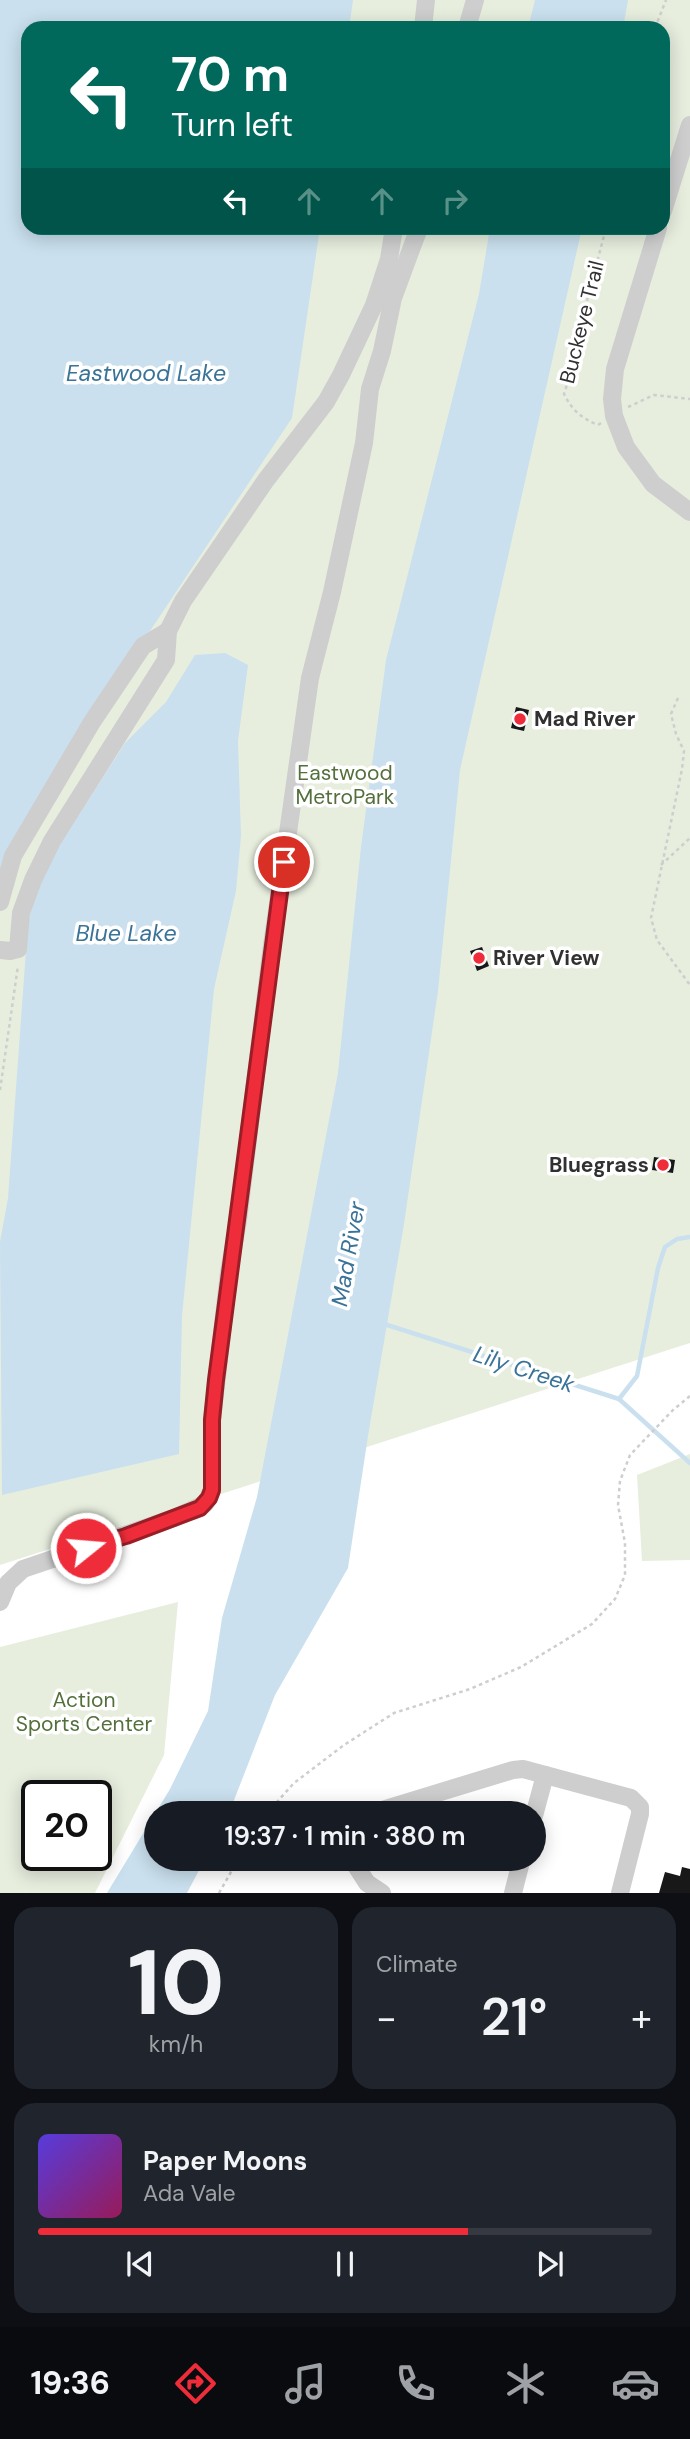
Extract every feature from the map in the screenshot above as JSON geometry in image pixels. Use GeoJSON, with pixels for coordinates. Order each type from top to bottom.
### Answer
{"type":"FeatureCollection","features":[{"type":"Feature","properties":{"kind":"street"},"geometry":{"type":"LineString","coordinates":[[424,21],[426,0]]}},
{"type":"Feature","properties":{"kind":"street"},"geometry":{"type":"LineString","coordinates":[[469,21],[475,0]]}},
{"type":"Feature","properties":{"kind":"street"},"geometry":{"type":"LineString","coordinates":[[670,189],[690,125]]}},
{"type":"Feature","properties":{"kind":"street"},"geometry":{"type":"LineString","coordinates":[[0,1602],[8,1583],[23,1569],[200,1508],[212,1490],[212,1420],[229,1272],[238,1221],[303,717],[364,443],[369,395],[382,351],[393,235]]}},
{"type":"Feature","properties":{"kind":"street"},"geometry":{"type":"LineString","coordinates":[[9,950],[33,880],[52,841],[166,660],[168,631],[183,601],[266,480],[326,402],[374,305],[388,288],[415,235]]}},
{"type":"Feature","properties":{"kind":"street"},"geometry":{"type":"LineString","coordinates":[[656,235],[612,382],[614,416],[626,447],[653,484],[690,512]]}},
{"type":"Feature","properties":{"kind":"street"},"geometry":{"type":"LineString","coordinates":[[341,375],[369,395]]}},
{"type":"Feature","properties":{"kind":"street"},"geometry":{"type":"LineString","coordinates":[[0,902],[13,856],[92,722],[143,646],[168,631]]}},
{"type":"Feature","properties":{"kind":"street"},"geometry":{"type":"LineString","coordinates":[[410,1801],[513,1769],[523,1769],[631,1798],[640,1807],[640,1814],[620,1893]]}},
{"type":"Feature","properties":{"kind":"street"},"geometry":{"type":"LineString","coordinates":[[538,1801],[545,1775]]}},
{"type":"Feature","properties":{"kind":"street"},"geometry":{"type":"LineString","coordinates":[[359,1871],[367,1883],[382,1893]]}},
{"type":"Feature","properties":{"kind":"street"},"geometry":{"type":"LineString","coordinates":[[513,1893],[519,1871]]}},
{"type":"Feature","properties":{"kind":"path"},"geometry":{"type":"LineString","coordinates":[[658,21],[667,0]]}},
{"type":"Feature","properties":{"kind":"path","name":"Buckeye Trail"},"geometry":{"type":"LineString","coordinates":[[604,235],[581,324],[579,346],[564,394],[572,410],[586,421],[598,425],[640,400],[654,395],[690,399]]}},
{"type":"Feature","properties":{"kind":"path"},"geometry":{"type":"LineString","coordinates":[[678,698],[671,714],[684,751],[651,918],[657,940],[690,985]]}},
{"type":"Feature","properties":{"kind":"path"},"geometry":{"type":"LineString","coordinates":[[661,865],[690,838]]}},
{"type":"Feature","properties":{"kind":"path"},"geometry":{"type":"LineString","coordinates":[[0,1090],[18,977],[9,950]]}},
{"type":"Feature","properties":{"kind":"path"},"geometry":{"type":"LineString","coordinates":[[278,1801],[294,1783],[344,1745],[394,1713],[470,1689],[522,1667],[592,1624],[615,1599],[625,1575],[625,1543],[618,1505],[620,1481],[630,1455],[690,1396]]}},
{"type":"Feature","properties":{"kind":"path"},"geometry":{"type":"LineString","coordinates":[[219,1893],[232,1871]]}},
{"type":"Feature","properties":{"kind":"green space","name":"Eastwood MetroPark"},"geometry":{"type":"Polygon","coordinates":[[[0,0],[690,0],[690,1343],[0,1565],[0,0]]]}},
{"type":"Feature","properties":{"kind":"green space"},"geometry":{"type":"Polygon","coordinates":[[[690,1454],[690,1560],[642,1561],[637,1475],[690,1454]]]}},
{"type":"Feature","properties":{"kind":"green space","name":"Action Sports Center"},"geometry":{"type":"Polygon","coordinates":[[[178,1602],[164,1755],[112,1859],[112,1780],[21,1780],[21,1871],[106,1871],[95,1893],[0,1893],[0,1647],[178,1602]]]}},
{"type":"Feature","properties":{"kind":"water","name":"Eastwood Lake"},"geometry":{"type":"Polygon","coordinates":[[[0,0],[353,0],[350,21],[21,21],[21,235],[319,235],[292,418],[148,634],[0,887],[0,0]]]}},
{"type":"Feature","properties":{"kind":"water"},"geometry":{"type":"Polygon","coordinates":[[[535,0],[628,0],[624,21],[530,21],[535,0]]]}},
{"type":"Feature","properties":{"kind":"water"},"geometry":{"type":"Polygon","coordinates":[[[489,235],[580,235],[460,770],[438,991],[404,1224],[348,1568],[275,1695],[234,1801],[163,1801],[208,1711],[222,1618],[257,1497],[338,1073],[361,847],[386,660],[479,294],[489,235]]]}},
{"type":"Feature","properties":{"kind":"water","name":"Blue Lake"},"geometry":{"type":"Polygon","coordinates":[[[225,653],[248,665],[238,741],[241,836],[236,891],[214,989],[182,1316],[179,1454],[2,1495],[0,1242],[8,1198],[28,923],[41,874],[125,743],[166,702],[195,655],[225,653]]]}},
{"type":"Feature","properties":{"kind":"water"},"geometry":{"type":"Polygon","coordinates":[[[144,1832],[144,1871],[199,1871],[187,1893],[107,1893],[144,1832]]]}},
{"type":"Feature","properties":{"kind":"building","name":"Mad River"},"geometry":{"type":"Polygon","coordinates":[[[516,707],[529,710],[524,731],[511,728],[516,707]]]}},
{"type":"Feature","properties":{"kind":"building","name":"River View"},"geometry":{"type":"Polygon","coordinates":[[[482,947],[489,966],[477,971],[470,951],[482,947]]]}},
{"type":"Feature","properties":{"kind":"building","name":"Bluegrass"},"geometry":{"type":"Polygon","coordinates":[[[654,1157],[675,1160],[673,1173],[652,1170],[654,1157]]]}},
{"type":"Feature","properties":{"kind":"building"},"geometry":{"type":"Polygon","coordinates":[[[682,1867],[690,1869],[690,1893],[659,1893],[665,1872],[680,1876],[682,1867]]]}},
{"type":"Feature","properties":{"kind":"waterway"},"geometry":{"type":"LineString","coordinates":[[619,1399],[637,1376],[658,1268],[665,1247],[677,1239],[690,1237]]}},
{"type":"Feature","properties":{"kind":"waterway","name":"Lily Creek"},"geometry":{"type":"LineString","coordinates":[[381,1323],[619,1399],[690,1463]]}},
{"type":"Feature","properties":{"kind":"place","name":"Mad River"},"geometry":{"type":"Point","coordinates":[520,719]}},
{"type":"Feature","properties":{"kind":"place","name":"River View"},"geometry":{"type":"Point","coordinates":[479,958]}},
{"type":"Feature","properties":{"kind":"place","name":"Bluegrass"},"geometry":{"type":"Point","coordinates":[663,1165]}},
{"type":"Feature","properties":{"kind":"route"},"geometry":{"type":"LineString","coordinates":[[86,1548],[200,1508],[212,1490],[212,1420],[216,1380],[284,862]]}}]}
